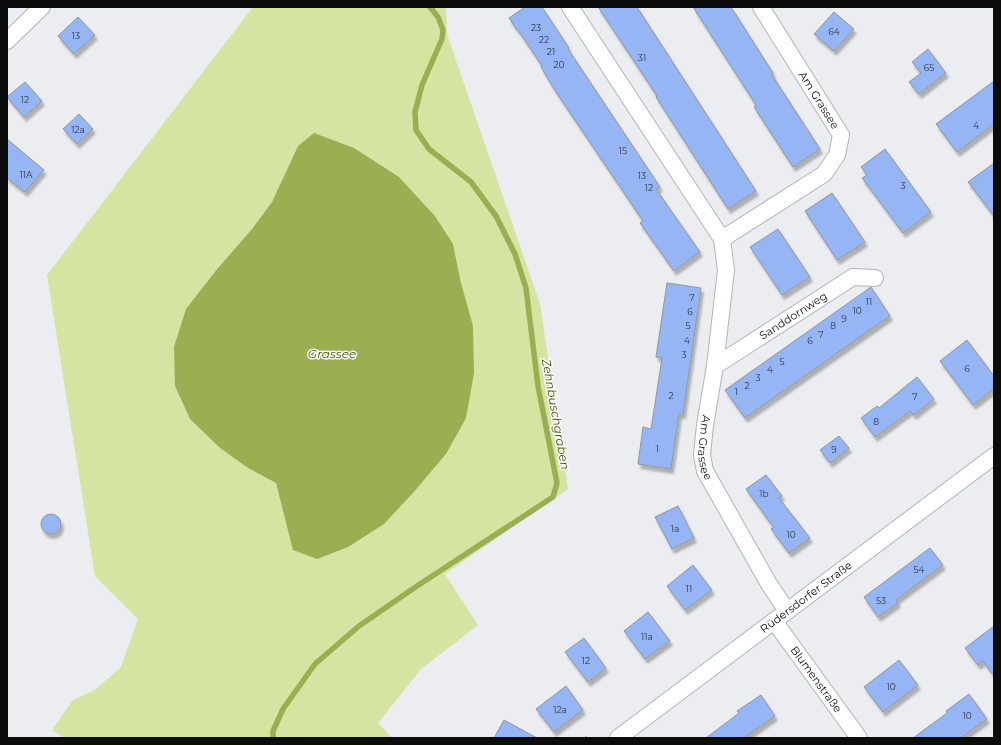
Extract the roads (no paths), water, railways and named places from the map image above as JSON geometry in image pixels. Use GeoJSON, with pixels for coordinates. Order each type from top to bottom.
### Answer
{"type":"FeatureCollection","features":[{"type":"Feature","properties":{"kind":"street"},"geometry":{"type":"LineString","coordinates":[[7,41],[42,7]]}},
{"type":"Feature","properties":{"kind":"street","name":"Am Grassee"},"geometry":{"type":"LineString","coordinates":[[570,7],[722,239],[726,270],[715,366],[702,454],[705,471],[769,584],[787,611]]}},
{"type":"Feature","properties":{"kind":"street","name":"Am Grassee"},"geometry":{"type":"LineString","coordinates":[[722,239],[824,174],[837,155],[842,135],[761,7]]}},
{"type":"Feature","properties":{"kind":"street","name":"Sanddornweg"},"geometry":{"type":"LineString","coordinates":[[715,366],[853,278],[876,278]]}},
{"type":"Feature","properties":{"kind":"street","name":"Rüdersdorfer Straße"},"geometry":{"type":"LineString","coordinates":[[618,738],[994,456]]}},
{"type":"Feature","properties":{"kind":"street","name":"Blumenstraße"},"geometry":{"type":"LineString","coordinates":[[774,621],[859,738]]}},
{"type":"Feature","properties":{"kind":"water","name":"Grassee"},"geometry":{"type":"Polygon","coordinates":[[[314,133],[354,148],[399,177],[435,216],[453,244],[461,283],[473,326],[474,373],[466,418],[446,454],[384,524],[348,547],[317,559],[293,550],[276,483],[248,468],[220,448],[190,419],[175,386],[174,347],[186,309],[218,268],[252,229],[272,202],[298,146],[314,133]]]}},
{"type":"Feature","properties":{"kind":"waterway","name":"Zehnbuschgraben"},"geometry":{"type":"LineString","coordinates":[[273,738],[273,731],[283,709],[315,664],[359,626],[553,497],[557,483],[538,386],[526,288],[515,254],[496,216],[471,182],[429,149],[416,130],[415,112],[422,85],[442,39],[443,30],[438,17],[430,7]]}}]}
